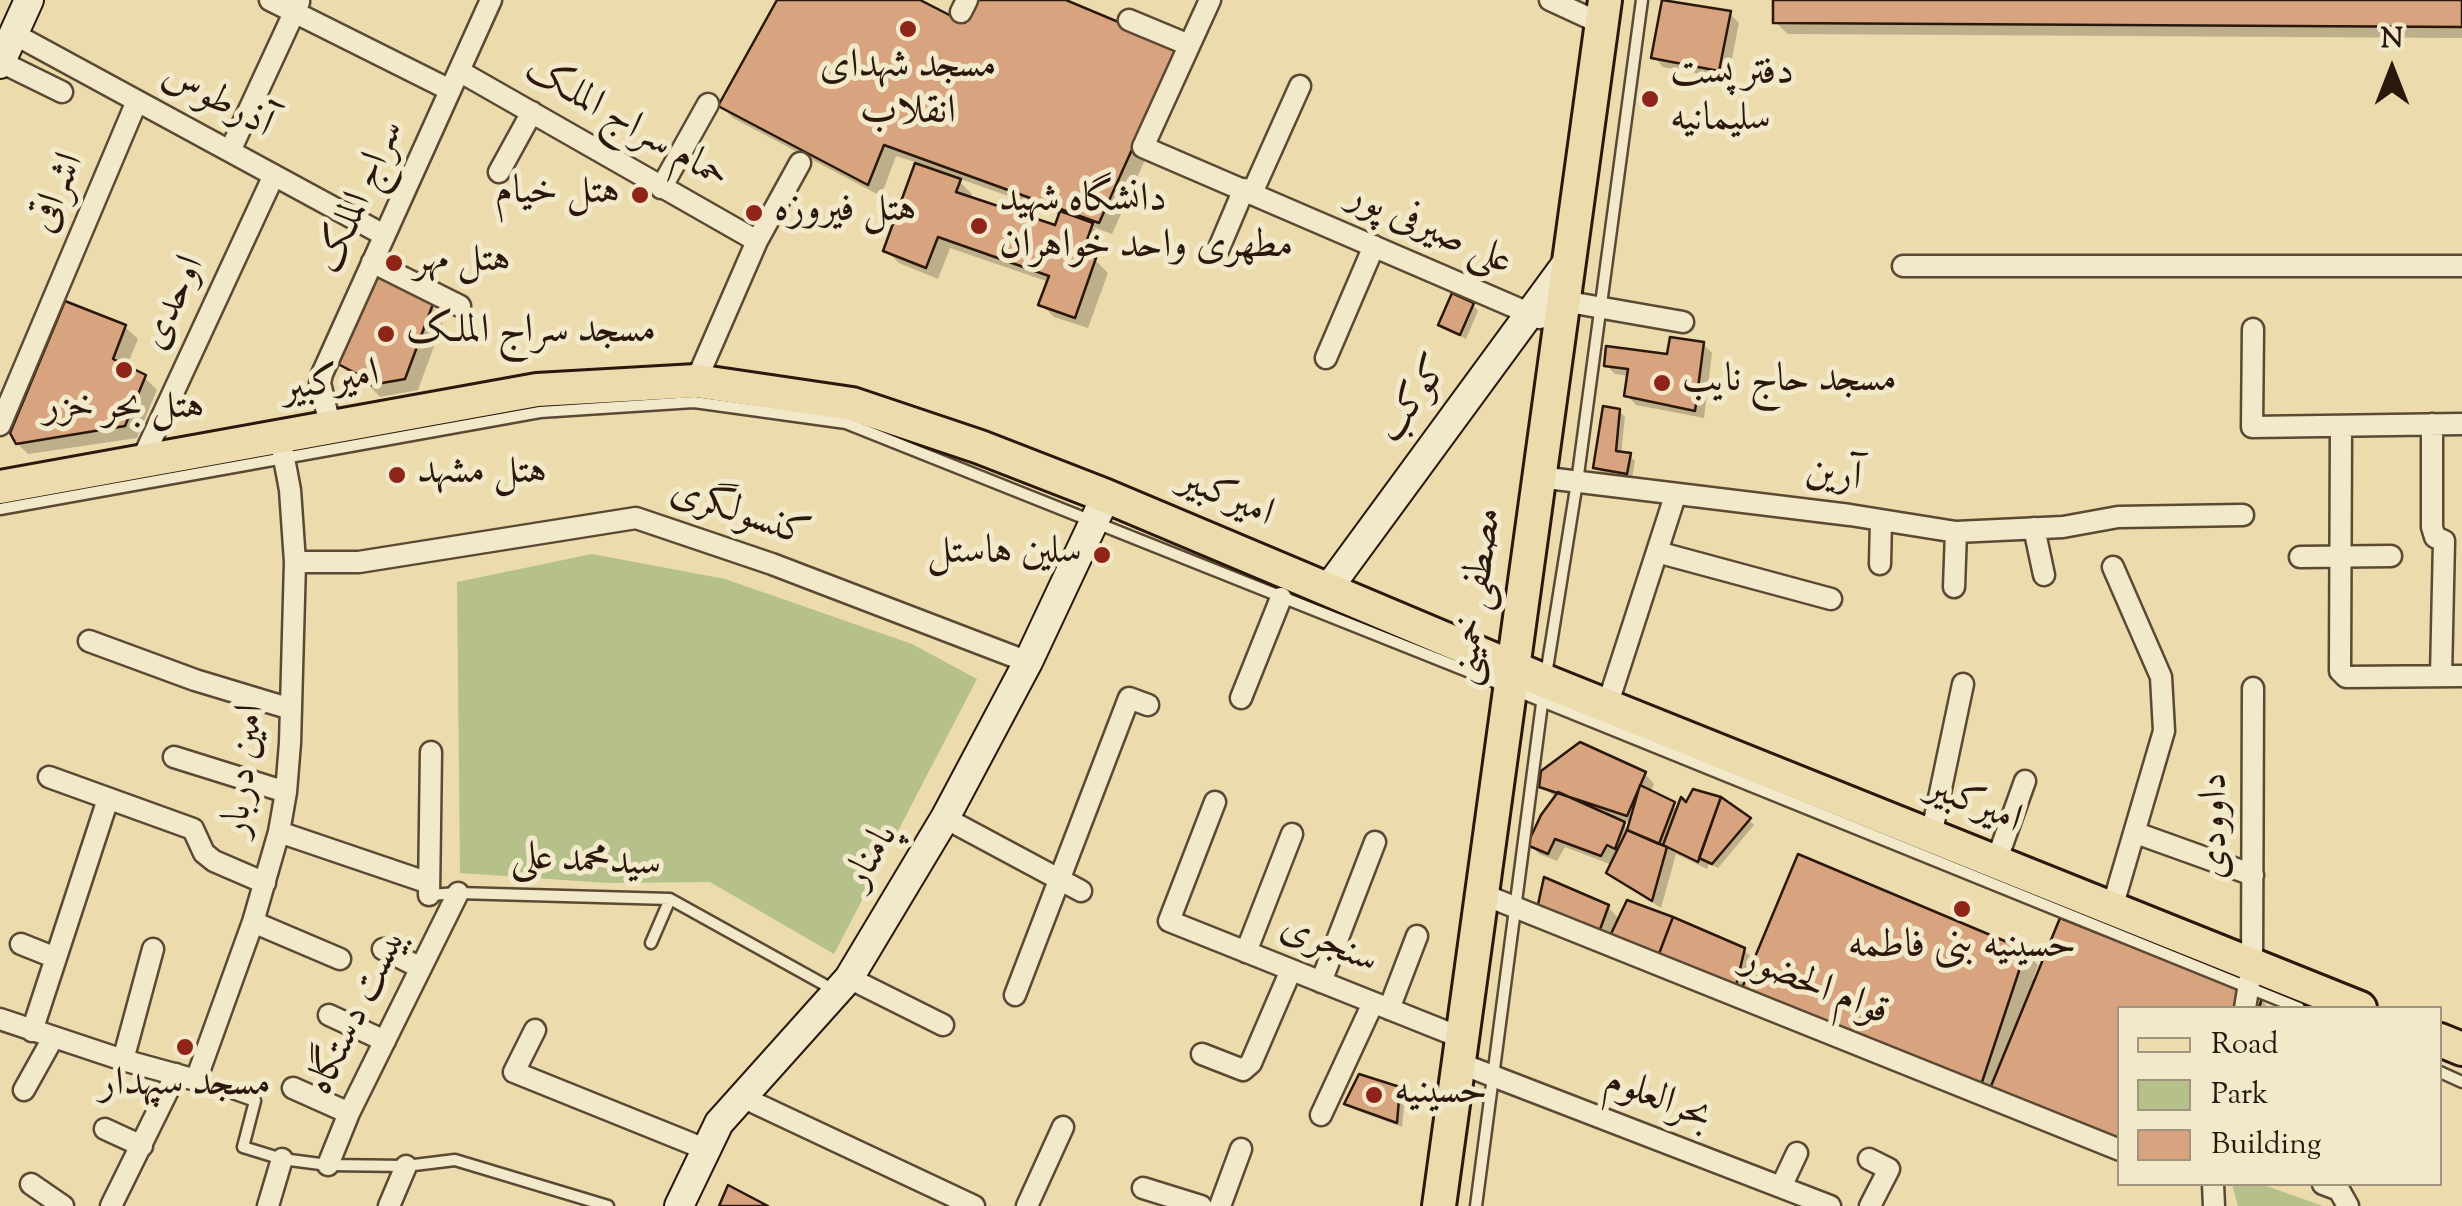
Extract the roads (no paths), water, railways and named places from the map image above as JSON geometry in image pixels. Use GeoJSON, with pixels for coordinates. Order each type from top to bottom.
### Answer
{"type":"FeatureCollection","features":[{"type":"Feature","properties":{"kind":"main road","name":"مصطفی خمینی"},"geometry":{"type":"LineString","coordinates":[[1439,1206],[1603,12]]}},
{"type":"Feature","properties":{"kind":"main road","name":"امیرکبیر"},"geometry":{"type":"LineString","coordinates":[[0,487],[141,462],[282,447],[331,428],[537,390],[696,381],[852,404],[980,448],[1100,509],[1327,590],[1544,691],[1607,706],[2112,908],[2250,976],[2353,1006]]}},
{"type":"Feature","properties":{"kind":"street"},"geometry":{"type":"LineString","coordinates":[[29,0],[1,63],[62,92]]}},
{"type":"Feature","properties":{"kind":"street","name":"حمام سراج الملک"},"geometry":{"type":"LineString","coordinates":[[270,0],[297,6],[532,112],[757,242]]}},
{"type":"Feature","properties":{"kind":"street","name":"سراج الملک"},"geometry":{"type":"LineString","coordinates":[[331,428],[320,383],[322,374],[491,0]]}},
{"type":"Feature","properties":{"kind":"street","name":"علی صیرفی پور"},"geometry":{"type":"LineString","coordinates":[[1210,0],[1143,147],[1530,314],[1599,310],[1683,322]]}},
{"type":"Feature","properties":{"kind":"street"},"geometry":{"type":"LineString","coordinates":[[1550,0],[1603,12]]}},
{"type":"Feature","properties":{"kind":"street"},"geometry":{"type":"LineString","coordinates":[[230,151],[297,6]]}},
{"type":"Feature","properties":{"kind":"street"},"geometry":{"type":"LineString","coordinates":[[1129,20],[1189,45]]}},
{"type":"Feature","properties":{"kind":"street","name":"آذرطوس"},"geometry":{"type":"LineString","coordinates":[[14,34],[384,235]]}},
{"type":"Feature","properties":{"kind":"street"},"geometry":{"type":"LineString","coordinates":[[1219,248],[1300,86]]}},
{"type":"Feature","properties":{"kind":"street","name":"اشراقی"},"geometry":{"type":"LineString","coordinates":[[0,425],[137,100]]}},
{"type":"Feature","properties":{"kind":"street"},"geometry":{"type":"LineString","coordinates":[[661,188],[708,104]]}},
{"type":"Feature","properties":{"kind":"street"},"geometry":{"type":"LineString","coordinates":[[498,172],[532,112]]}},
{"type":"Feature","properties":{"kind":"street"},"geometry":{"type":"LineString","coordinates":[[696,381],[757,242],[800,163]]}},
{"type":"Feature","properties":{"kind":"street","name":"اوحدی"},"geometry":{"type":"LineString","coordinates":[[141,462],[274,175]]}},
{"type":"Feature","properties":{"kind":"street"},"geometry":{"type":"LineString","coordinates":[[1326,358],[1374,246]]}},
{"type":"Feature","properties":{"kind":"street","name":"کوکب"},"geometry":{"type":"LineString","coordinates":[[1327,590],[1569,260]]}},
{"type":"Feature","properties":{"kind":"street"},"geometry":{"type":"LineString","coordinates":[[372,262],[460,306]]}},
{"type":"Feature","properties":{"kind":"street"},"geometry":{"type":"LineString","coordinates":[[1902,266],[2462,266]]}},
{"type":"Feature","properties":{"kind":"street"},"geometry":{"type":"LineString","coordinates":[[2253,329],[2252,427],[2462,424]]}},
{"type":"Feature","properties":{"kind":"street"},"geometry":{"type":"LineString","coordinates":[[2341,426],[2340,672],[2346,677],[2452,676],[2444,541],[2435,538],[2432,528],[2432,424]]}},
{"type":"Feature","properties":{"kind":"street","name":"امین دربار"},"geometry":{"type":"LineString","coordinates":[[111,1206],[142,1146],[186,1077],[253,922],[279,832],[286,792],[291,709],[295,562],[290,490],[282,447]]}},
{"type":"Feature","properties":{"kind":"street","name":"آرین"},"geometry":{"type":"LineString","coordinates":[[1540,478],[1956,532],[2063,528],[2118,518],[2243,515]]}},
{"type":"Feature","properties":{"kind":"street"},"geometry":{"type":"LineString","coordinates":[[1607,706],[1675,496]]}},
{"type":"Feature","properties":{"kind":"street","name":"پامنار"},"geometry":{"type":"LineString","coordinates":[[679,1206],[720,1122],[843,985],[944,818],[1028,662],[1100,509]]}},
{"type":"Feature","properties":{"kind":"street","name":"کنسولگری"},"geometry":{"type":"LineString","coordinates":[[295,562],[359,562],[636,518],[772,564],[1028,662]]}},
{"type":"Feature","properties":{"kind":"street"},"geometry":{"type":"LineString","coordinates":[[1880,564],[1881,520]]}},
{"type":"Feature","properties":{"kind":"street"},"geometry":{"type":"LineString","coordinates":[[2034,528],[2044,575]]}},
{"type":"Feature","properties":{"kind":"street"},"geometry":{"type":"LineString","coordinates":[[1954,587],[1956,532]]}},
{"type":"Feature","properties":{"kind":"street"},"geometry":{"type":"LineString","coordinates":[[1657,552],[1832,599]]}},
{"type":"Feature","properties":{"kind":"street"},"geometry":{"type":"LineString","coordinates":[[2300,557],[2391,556]]}},
{"type":"Feature","properties":{"kind":"street"},"geometry":{"type":"LineString","coordinates":[[2112,908],[2164,731],[2161,677],[2113,567]]}},
{"type":"Feature","properties":{"kind":"street"},"geometry":{"type":"LineString","coordinates":[[1241,698],[1281,598]]}},
{"type":"Feature","properties":{"kind":"street"},"geometry":{"type":"LineString","coordinates":[[89,642],[291,709]]}},
{"type":"Feature","properties":{"kind":"street"},"geometry":{"type":"LineString","coordinates":[[1932,836],[1963,684]]}},
{"type":"Feature","properties":{"kind":"street","name":"داوودی"},"geometry":{"type":"LineString","coordinates":[[2246,1006],[2253,874],[2253,688]]}},
{"type":"Feature","properties":{"kind":"street"},"geometry":{"type":"LineString","coordinates":[[1014,995],[1129,698],[1148,705]]}},
{"type":"Feature","properties":{"kind":"street"},"geometry":{"type":"LineString","coordinates":[[429,889],[431,752]]}},
{"type":"Feature","properties":{"kind":"street"},"geometry":{"type":"LineString","coordinates":[[174,757],[286,792]]}},
{"type":"Feature","properties":{"kind":"street"},"geometry":{"type":"LineString","coordinates":[[50,778],[193,830],[204,853],[214,861],[265,883]]}},
{"type":"Feature","properties":{"kind":"street"},"geometry":{"type":"LineString","coordinates":[[1996,862],[2025,781]]}},
{"type":"Feature","properties":{"kind":"street"},"geometry":{"type":"LineString","coordinates":[[24,1090],[42,1035],[56,958],[108,799]]}},
{"type":"Feature","properties":{"kind":"street","name":"سنجری"},"geometry":{"type":"LineString","coordinates":[[1214,802],[1168,922],[1381,1006],[1460,1050]]}},
{"type":"Feature","properties":{"kind":"street"},"geometry":{"type":"LineString","coordinates":[[944,818],[1081,891]]}},
{"type":"Feature","properties":{"kind":"street","name":"سیدمحمد علی"},"geometry":{"type":"LineString","coordinates":[[279,832],[429,889]]}},
{"type":"Feature","properties":{"kind":"street"},"geometry":{"type":"LineString","coordinates":[[2136,833],[2253,874]]}},
{"type":"Feature","properties":{"kind":"street"},"geometry":{"type":"LineString","coordinates":[[1246,952],[1292,834]]}},
{"type":"Feature","properties":{"kind":"street"},"geometry":{"type":"LineString","coordinates":[[1321,982],[1375,842]]}},
{"type":"Feature","properties":{"kind":"street","name":"بیست دستگاه"},"geometry":{"type":"LineString","coordinates":[[328,1165],[349,1113],[458,892]]}},
{"type":"Feature","properties":{"kind":"street","name":"قوام الحضور"},"geometry":{"type":"LineString","coordinates":[[1482,894],[2117,1149]]}},
{"type":"Feature","properties":{"kind":"street"},"geometry":{"type":"LineString","coordinates":[[253,922],[340,959]]}},
{"type":"Feature","properties":{"kind":"street"},"geometry":{"type":"LineString","coordinates":[[1321,1115],[1417,936]]}},
{"type":"Feature","properties":{"kind":"street"},"geometry":{"type":"LineString","coordinates":[[20,944],[56,958]]}},
{"type":"Feature","properties":{"kind":"street"},"geometry":{"type":"LineString","coordinates":[[123,1060],[154,949]]}},
{"type":"Feature","properties":{"kind":"street"},"geometry":{"type":"LineString","coordinates":[[383,949],[421,968]]}},
{"type":"Feature","properties":{"kind":"street"},"geometry":{"type":"LineString","coordinates":[[1202,1054],[1243,1070],[1251,1063],[1291,970]]}},
{"type":"Feature","properties":{"kind":"street"},"geometry":{"type":"LineString","coordinates":[[843,985],[942,1026]]}},
{"type":"Feature","properties":{"kind":"street"},"geometry":{"type":"LineString","coordinates":[[329,1015],[385,1041]]}},
{"type":"Feature","properties":{"kind":"street"},"geometry":{"type":"LineString","coordinates":[[0,1019],[186,1077]]}},
{"type":"Feature","properties":{"kind":"street"},"geometry":{"type":"LineString","coordinates":[[535,1030],[514,1072],[705,1150]]}},
{"type":"Feature","properties":{"kind":"street","name":"بحرالعلوم"},"geometry":{"type":"LineString","coordinates":[[1460,1050],[1493,1076],[1830,1206]]}},
{"type":"Feature","properties":{"kind":"street"},"geometry":{"type":"LineString","coordinates":[[293,1088],[349,1113]]}},
{"type":"Feature","properties":{"kind":"street"},"geometry":{"type":"LineString","coordinates":[[742,1098],[974,1206]]}},
{"type":"Feature","properties":{"kind":"street"},"geometry":{"type":"LineString","coordinates":[[1027,1206],[1062,1127]]}},
{"type":"Feature","properties":{"kind":"street"},"geometry":{"type":"LineString","coordinates":[[105,1129],[142,1146]]}},
{"type":"Feature","properties":{"kind":"street"},"geometry":{"type":"LineString","coordinates":[[1220,1206],[1241,1150]]}},
{"type":"Feature","properties":{"kind":"street"},"geometry":{"type":"LineString","coordinates":[[1780,1187],[1796,1153]]}},
{"type":"Feature","properties":{"kind":"street"},"geometry":{"type":"LineString","coordinates":[[268,1206],[282,1159]]}},
{"type":"Feature","properties":{"kind":"street"},"geometry":{"type":"LineString","coordinates":[[1870,1159],[1889,1169],[1870,1206]]}},
{"type":"Feature","properties":{"kind":"street"},"geometry":{"type":"LineString","coordinates":[[389,1206],[406,1166]]}},
{"type":"Feature","properties":{"kind":"street"},"geometry":{"type":"LineString","coordinates":[[31,1184],[63,1206]]}},
{"type":"Feature","properties":{"kind":"street"},"geometry":{"type":"LineString","coordinates":[[2328,1186],[2339,1190],[2348,1206]]}},
{"type":"Feature","properties":{"kind":"street"},"geometry":{"type":"LineString","coordinates":[[1143,1188],[1201,1206]]}},
{"type":"Feature","properties":{"kind":"lane"},"geometry":{"type":"LineString","coordinates":[[1476,1206],[1642,0]]}},
{"type":"Feature","properties":{"kind":"lane"},"geometry":{"type":"LineString","coordinates":[[0,509],[282,447],[540,412],[694,402],[846,423],[1100,509],[1281,598],[1512,678]]}},
{"type":"Feature","properties":{"kind":"lane"},"geometry":{"type":"LineString","coordinates":[[1544,691],[2250,976],[2296,1006]]}},
{"type":"Feature","properties":{"kind":"lane","name":"سیدمحمد علی"},"geometry":{"type":"LineString","coordinates":[[429,889],[670,899],[843,985]]}},
{"type":"Feature","properties":{"kind":"lane"},"geometry":{"type":"LineString","coordinates":[[651,943],[670,899]]}},
{"type":"Feature","properties":{"kind":"lane"},"geometry":{"type":"LineString","coordinates":[[186,1077],[254,1101],[244,1148],[282,1159],[328,1165],[406,1166],[455,1160],[608,1206]]}},
{"type":"Feature","properties":{"kind":"place","name":"مسجد شهدای انقلاب"},"geometry":{"type":"Point","coordinates":[908,29]}},
{"type":"Feature","properties":{"kind":"place","name":"دفتر پست سلیمانیه"},"geometry":{"type":"Point","coordinates":[1650,99]}},
{"type":"Feature","properties":{"kind":"place","name":"هتل خیام"},"geometry":{"type":"Point","coordinates":[640,195]}},
{"type":"Feature","properties":{"kind":"place","name":"هتل فیروزه"},"geometry":{"type":"Point","coordinates":[754,213]}},
{"type":"Feature","properties":{"kind":"place","name":"دانشگاه شهید مطهری واحد خواهران"},"geometry":{"type":"Point","coordinates":[979,226]}},
{"type":"Feature","properties":{"kind":"place","name":"هتل مهر"},"geometry":{"type":"Point","coordinates":[394,263]}},
{"type":"Feature","properties":{"kind":"place","name":"مسجد سراج الملک"},"geometry":{"type":"Point","coordinates":[386,334]}},
{"type":"Feature","properties":{"kind":"place","name":"هتل بحر خزر"},"geometry":{"type":"Point","coordinates":[124,370]}},
{"type":"Feature","properties":{"kind":"place","name":"مسجد حاج نایب"},"geometry":{"type":"Point","coordinates":[1662,383]}},
{"type":"Feature","properties":{"kind":"place","name":"هتل مشهد"},"geometry":{"type":"Point","coordinates":[397,475]}},
{"type":"Feature","properties":{"kind":"place","name":"سلین هاستل"},"geometry":{"type":"Point","coordinates":[1102,555]}},
{"type":"Feature","properties":{"kind":"place","name":"حسینیه بنی فاطمه"},"geometry":{"type":"Point","coordinates":[1962,909]}},
{"type":"Feature","properties":{"kind":"place","name":"مسجد سپهدار"},"geometry":{"type":"Point","coordinates":[185,1047]}},
{"type":"Feature","properties":{"kind":"place","name":"حسینیه"},"geometry":{"type":"Point","coordinates":[1374,1095]}}]}
